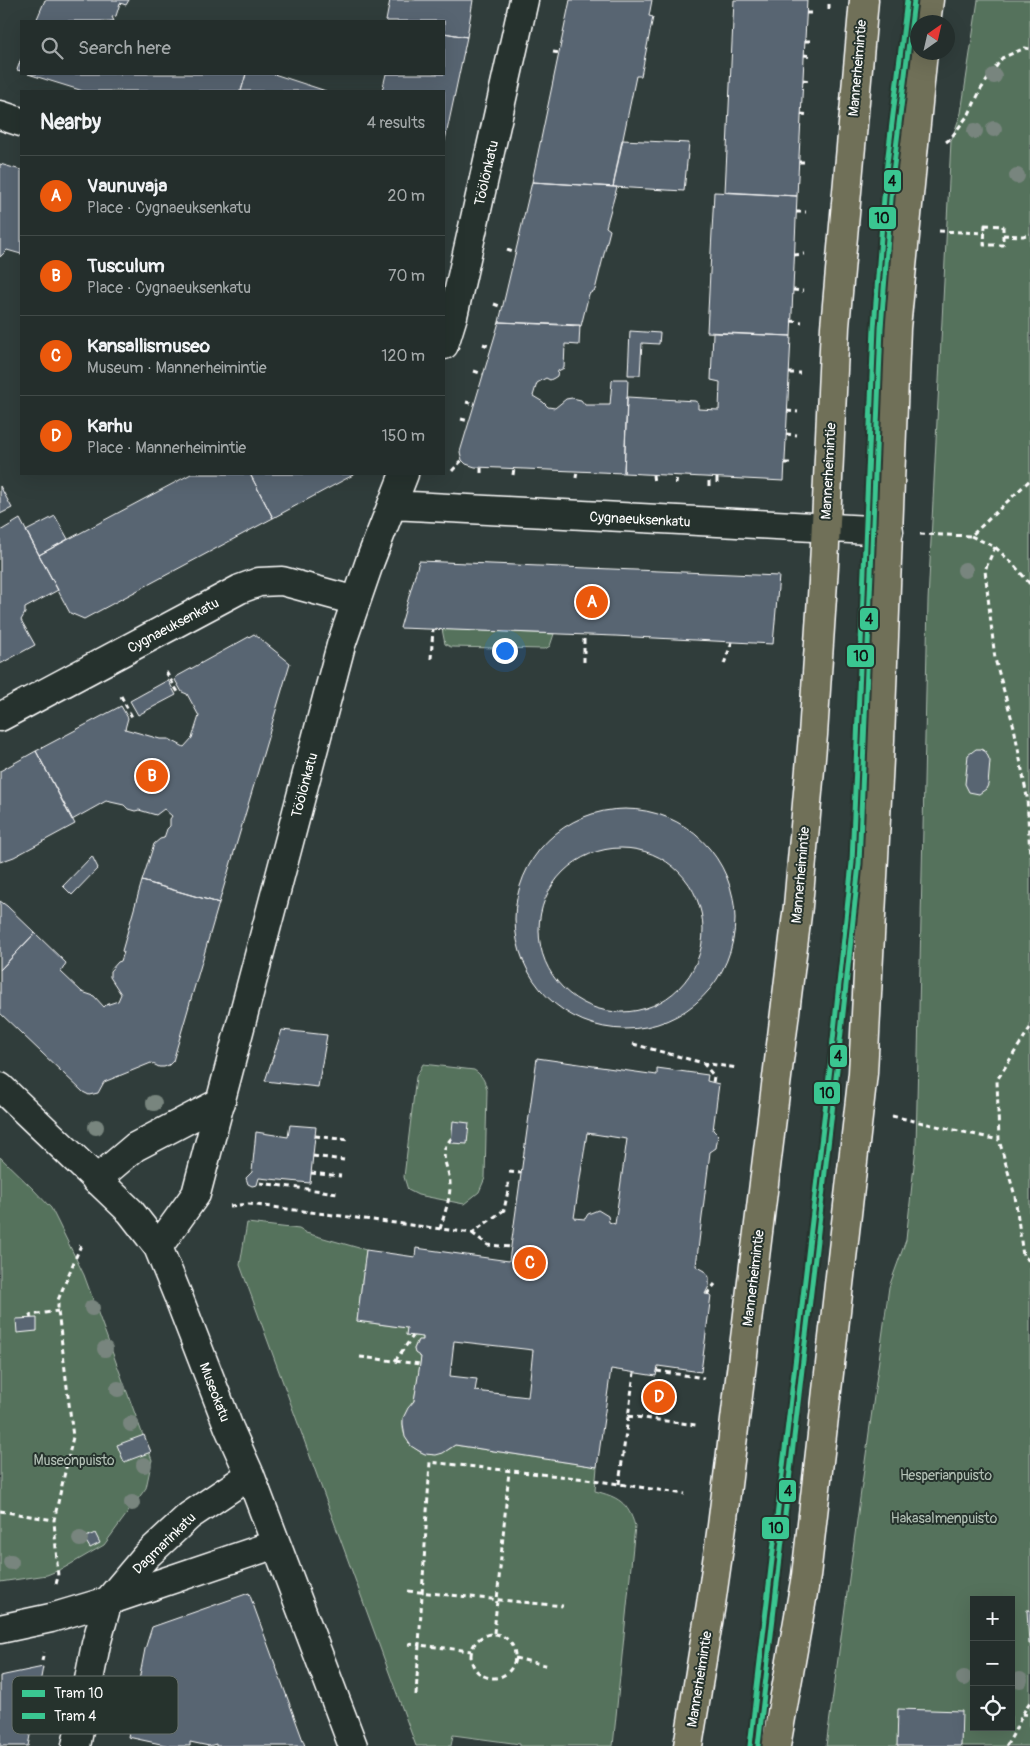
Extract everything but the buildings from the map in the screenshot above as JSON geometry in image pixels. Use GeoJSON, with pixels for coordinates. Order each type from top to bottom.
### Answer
{"type":"FeatureCollection","features":[{"type":"Feature","properties":{"kind":"main road","name":"Mannerheimintie"},"geometry":{"type":"LineString","coordinates":[[688,1746],[712,1604],[798,906],[813,735],[826,527],[835,327],[864,0]]}},
{"type":"Feature","properties":{"kind":"main road"},"geometry":{"type":"LineString","coordinates":[[927,15],[929,0]]}},
{"type":"Feature","properties":{"kind":"main road"},"geometry":{"type":"LineString","coordinates":[[776,1746],[806,1576],[862,1081],[873,906],[896,328],[922,60]]}},
{"type":"Feature","properties":{"kind":"street","name":"Töölönkatu"},"geometry":{"type":"LineString","coordinates":[[445,342],[453,316],[454,263],[524,0]]}},
{"type":"Feature","properties":{"kind":"street"},"geometry":{"type":"LineString","coordinates":[[0,115],[20,122]]}},
{"type":"Feature","properties":{"kind":"street","name":"Töölönkatu"},"geometry":{"type":"LineString","coordinates":[[158,1247],[196,1194],[341,645],[404,475]]}},
{"type":"Feature","properties":{"kind":"street","name":"Cygnaeuksenkatu"},"geometry":{"type":"LineString","coordinates":[[392,506],[889,531]]}},
{"type":"Feature","properties":{"kind":"street","name":"Cygnaeuksenkatu"},"geometry":{"type":"LineString","coordinates":[[0,717],[240,589],[259,582],[282,581],[356,601]]}},
{"type":"Feature","properties":{"kind":"street","name":"Museokatu"},"geometry":{"type":"LineString","coordinates":[[0,1088],[130,1211],[158,1247],[229,1428],[250,1475],[353,1746]]}},
{"type":"Feature","properties":{"kind":"street"},"geometry":{"type":"LineString","coordinates":[[96,1180],[135,1147],[221,1102]]}},
{"type":"Feature","properties":{"kind":"street","name":"Dagmarinkatu"},"geometry":{"type":"LineString","coordinates":[[108,1600],[146,1556],[189,1516],[250,1475]]}},
{"type":"Feature","properties":{"kind":"street","name":"Dagmarinkatu"},"geometry":{"type":"LineString","coordinates":[[0,1629],[51,1618],[276,1544]]}},
{"type":"Feature","properties":{"kind":"street"},"geometry":{"type":"LineString","coordinates":[[90,1676],[108,1600]]}},
{"type":"Feature","properties":{"kind":"path"},"geometry":{"type":"LineString","coordinates":[[806,13],[814,13]]}},
{"type":"Feature","properties":{"kind":"path"},"geometry":{"type":"LineString","coordinates":[[805,41],[813,41]]}},
{"type":"Feature","properties":{"kind":"path"},"geometry":{"type":"LineString","coordinates":[[944,143],[950,139],[969,114],[1002,58],[1025,48],[1030,49]]}},
{"type":"Feature","properties":{"kind":"path"},"geometry":{"type":"LineString","coordinates":[[553,52],[559,53]]}},
{"type":"Feature","properties":{"kind":"path"},"geometry":{"type":"LineString","coordinates":[[804,55],[812,56]]}},
{"type":"Feature","properties":{"kind":"path"},"geometry":{"type":"LineString","coordinates":[[803,80],[811,81]]}},
{"type":"Feature","properties":{"kind":"path"},"geometry":{"type":"LineString","coordinates":[[801,114],[810,115]]}},
{"type":"Feature","properties":{"kind":"path"},"geometry":{"type":"LineString","coordinates":[[799,162],[808,162]]}},
{"type":"Feature","properties":{"kind":"path"},"geometry":{"type":"LineString","coordinates":[[796,212],[806,212]]}},
{"type":"Feature","properties":{"kind":"path"},"geometry":{"type":"LineString","coordinates":[[985,225],[1003,226],[1003,235],[1002,245],[984,244],[985,225]]}},
{"type":"Feature","properties":{"kind":"path"},"geometry":{"type":"LineString","coordinates":[[939,231],[985,233]]}},
{"type":"Feature","properties":{"kind":"path"},"geometry":{"type":"LineString","coordinates":[[1003,235],[1023,236],[1030,234]]}},
{"type":"Feature","properties":{"kind":"path"},"geometry":{"type":"LineString","coordinates":[[507,250],[516,253]]}},
{"type":"Feature","properties":{"kind":"path"},"geometry":{"type":"LineString","coordinates":[[794,255],[804,254]]}},
{"type":"Feature","properties":{"kind":"path"},"geometry":{"type":"LineString","coordinates":[[793,290],[803,290]]}},
{"type":"Feature","properties":{"kind":"path"},"geometry":{"type":"LineString","coordinates":[[494,304],[502,307]]}},
{"type":"Feature","properties":{"kind":"path"},"geometry":{"type":"LineString","coordinates":[[791,321],[802,322]]}},
{"type":"Feature","properties":{"kind":"path"},"geometry":{"type":"LineString","coordinates":[[483,344],[491,347]]}},
{"type":"Feature","properties":{"kind":"path"},"geometry":{"type":"LineString","coordinates":[[474,371],[483,374]]}},
{"type":"Feature","properties":{"kind":"path"},"geometry":{"type":"LineString","coordinates":[[789,373],[800,373]]}},
{"type":"Feature","properties":{"kind":"path"},"geometry":{"type":"LineString","coordinates":[[466,402],[474,404]]}},
{"type":"Feature","properties":{"kind":"path"},"geometry":{"type":"LineString","coordinates":[[787,411],[798,412]]}},
{"type":"Feature","properties":{"kind":"path"},"geometry":{"type":"LineString","coordinates":[[461,419],[469,421]]}},
{"type":"Feature","properties":{"kind":"path"},"geometry":{"type":"LineString","coordinates":[[786,434],[797,436]]}},
{"type":"Feature","properties":{"kind":"path"},"geometry":{"type":"LineString","coordinates":[[452,471],[462,460]]}},
{"type":"Feature","properties":{"kind":"path"},"geometry":{"type":"LineString","coordinates":[[785,463],[793,463]]}},
{"type":"Feature","properties":{"kind":"path"},"geometry":{"type":"LineString","coordinates":[[480,473],[481,467]]}},
{"type":"Feature","properties":{"kind":"path"},"geometry":{"type":"LineString","coordinates":[[513,474],[514,468]]}},
{"type":"Feature","properties":{"kind":"path"},"geometry":{"type":"LineString","coordinates":[[576,471],[576,478]]}},
{"type":"Feature","properties":{"kind":"path"},"geometry":{"type":"LineString","coordinates":[[653,475],[654,482]]}},
{"type":"Feature","properties":{"kind":"path"},"geometry":{"type":"LineString","coordinates":[[676,484],[677,476]]}},
{"type":"Feature","properties":{"kind":"path"},"geometry":{"type":"LineString","coordinates":[[709,477],[709,486]]}},
{"type":"Feature","properties":{"kind":"path"},"geometry":{"type":"LineString","coordinates":[[717,478],[717,486]]}},
{"type":"Feature","properties":{"kind":"path"},"geometry":{"type":"LineString","coordinates":[[971,536],[1030,480]]}},
{"type":"Feature","properties":{"kind":"path"},"geometry":{"type":"LineString","coordinates":[[923,534],[971,536],[995,547],[1030,584]]}},
{"type":"Feature","properties":{"kind":"path"},"geometry":{"type":"LineString","coordinates":[[995,547],[985,570],[995,659],[1014,728],[1027,797],[1030,856]]}},
{"type":"Feature","properties":{"kind":"path"},"geometry":{"type":"LineString","coordinates":[[431,659],[433,629]]}},
{"type":"Feature","properties":{"kind":"path"},"geometry":{"type":"LineString","coordinates":[[584,635],[584,662]]}},
{"type":"Feature","properties":{"kind":"path"},"geometry":{"type":"LineString","coordinates":[[724,664],[732,642]]}},
{"type":"Feature","properties":{"kind":"path"},"geometry":{"type":"LineString","coordinates":[[166,672],[178,692]]}},
{"type":"Feature","properties":{"kind":"path"},"geometry":{"type":"LineString","coordinates":[[121,696],[132,718]]}},
{"type":"Feature","properties":{"kind":"path"},"geometry":{"type":"LineString","coordinates":[[1030,1028],[997,1080],[999,1140],[1015,1196],[1023,1256],[1030,1261]]}},
{"type":"Feature","properties":{"kind":"path"},"geometry":{"type":"LineString","coordinates":[[633,1044],[702,1063],[738,1068]]}},
{"type":"Feature","properties":{"kind":"path"},"geometry":{"type":"LineString","coordinates":[[702,1063],[714,1076],[713,1083]]}},
{"type":"Feature","properties":{"kind":"path"},"geometry":{"type":"LineString","coordinates":[[892,1116],[999,1140]]}},
{"type":"Feature","properties":{"kind":"path"},"geometry":{"type":"LineString","coordinates":[[315,1136],[348,1140]]}},
{"type":"Feature","properties":{"kind":"path"},"geometry":{"type":"LineString","coordinates":[[440,1229],[451,1185],[443,1152],[452,1138]]}},
{"type":"Feature","properties":{"kind":"path"},"geometry":{"type":"LineString","coordinates":[[313,1156],[344,1160]]}},
{"type":"Feature","properties":{"kind":"path"},"geometry":{"type":"LineString","coordinates":[[509,1172],[521,1173]]}},
{"type":"Feature","properties":{"kind":"path"},"geometry":{"type":"LineString","coordinates":[[311,1173],[341,1176]]}},
{"type":"Feature","properties":{"kind":"path"},"geometry":{"type":"LineString","coordinates":[[260,1180],[338,1193]]}},
{"type":"Feature","properties":{"kind":"path"},"geometry":{"type":"LineString","coordinates":[[472,1233],[504,1210],[508,1182]]}},
{"type":"Feature","properties":{"kind":"path"},"geometry":{"type":"LineString","coordinates":[[230,1206],[249,1204],[472,1233],[488,1245],[511,1247]]}},
{"type":"Feature","properties":{"kind":"path"},"geometry":{"type":"LineString","coordinates":[[42,1661],[58,1577],[54,1520],[73,1437],[58,1300],[81,1245]]}},
{"type":"Feature","properties":{"kind":"path"},"geometry":{"type":"LineString","coordinates":[[707,1294],[715,1284]]}},
{"type":"Feature","properties":{"kind":"path"},"geometry":{"type":"LineString","coordinates":[[30,1318],[30,1315],[58,1311]]}},
{"type":"Feature","properties":{"kind":"path"},"geometry":{"type":"LineString","coordinates":[[395,1361],[413,1336]]}},
{"type":"Feature","properties":{"kind":"path"},"geometry":{"type":"LineString","coordinates":[[360,1357],[420,1364]]}},
{"type":"Feature","properties":{"kind":"path"},"geometry":{"type":"LineString","coordinates":[[657,1371],[704,1378]]}},
{"type":"Feature","properties":{"kind":"path"},"geometry":{"type":"LineString","coordinates":[[619,1484],[634,1373]]}},
{"type":"Feature","properties":{"kind":"path"},"geometry":{"type":"LineString","coordinates":[[628,1416],[696,1425]]}},
{"type":"Feature","properties":{"kind":"path"},"geometry":{"type":"LineString","coordinates":[[416,1695],[430,1462],[619,1484],[685,1494]]}},
{"type":"Feature","properties":{"kind":"path"},"geometry":{"type":"LineString","coordinates":[[494,1633],[509,1471]]}},
{"type":"Feature","properties":{"kind":"path"},"geometry":{"type":"LineString","coordinates":[[0,1511],[54,1520]]}},
{"type":"Feature","properties":{"kind":"path"},"geometry":{"type":"LineString","coordinates":[[408,1591],[563,1606]]}},
{"type":"Feature","properties":{"kind":"path"},"geometry":{"type":"LineString","coordinates":[[494,1633],[501,1635],[512,1644],[515,1658],[507,1674],[501,1677],[489,1678],[474,1669],[471,1651],[477,1640],[494,1633]]}},
{"type":"Feature","properties":{"kind":"path"},"geometry":{"type":"LineString","coordinates":[[408,1644],[471,1651]]}},
{"type":"Feature","properties":{"kind":"path"},"geometry":{"type":"LineString","coordinates":[[515,1658],[550,1666]]}},
{"type":"Feature","properties":{"kind":"path"},"geometry":{"type":"LineString","coordinates":[[1006,1746],[1014,1736],[1022,1714],[1030,1702]]}},
{"type":"Feature","properties":{"kind":"path"},"geometry":{"type":"LineString","coordinates":[[1022,1714],[1030,1715]]}},
{"type":"Feature","properties":{"kind":"green space","name":"Hesperianpuisto"},"geometry":{"type":"Polygon","coordinates":[[[978,0],[1030,0],[1030,1746],[826,1746],[889,1287],[906,1240],[916,1147],[928,601],[951,141],[961,113],[978,0]]]}},
{"type":"Feature","properties":{"kind":"green space"},"geometry":{"type":"Polygon","coordinates":[[[442,629],[554,634],[550,646],[545,649],[451,647],[445,644],[442,629]]]}},
{"type":"Feature","properties":{"kind":"green space"},"geometry":{"type":"Polygon","coordinates":[[[423,1064],[474,1070],[481,1076],[487,1090],[485,1178],[479,1192],[464,1204],[418,1195],[408,1190],[404,1177],[416,1077],[423,1064]]]}},
{"type":"Feature","properties":{"kind":"green space","name":"Museonpuisto"},"geometry":{"type":"Polygon","coordinates":[[[0,1157],[51,1208],[84,1275],[152,1460],[146,1488],[104,1545],[64,1568],[47,1575],[0,1582],[0,1157]]]}},
{"type":"Feature","properties":{"kind":"green space"},"geometry":{"type":"Polygon","coordinates":[[[247,1223],[299,1229],[306,1233],[366,1250],[357,1321],[407,1328],[406,1335],[423,1337],[423,1340],[417,1341],[414,1349],[415,1353],[421,1357],[418,1378],[413,1401],[403,1421],[404,1432],[413,1447],[423,1453],[435,1454],[444,1452],[455,1445],[597,1467],[595,1491],[616,1498],[629,1511],[635,1526],[613,1746],[520,1746],[520,1744],[453,1735],[451,1746],[416,1746],[240,1265],[247,1223]]]}},
{"type":"Feature","properties":{"kind":"tram line","name":"10"},"geometry":{"type":"LineString","coordinates":[[750,1746],[830,1068],[852,863],[874,328],[886,172],[907,0]]}},
{"type":"Feature","properties":{"kind":"tram line","name":"4"},"geometry":{"type":"LineString","coordinates":[[758,1746],[859,864],[881,328],[893,173],[914,1]]}},
{"type":"Feature","properties":{"kind":"place","name":"Vaunuvaja"},"geometry":{"type":"Point","coordinates":[592,602]}},
{"type":"Feature","properties":{"kind":"place","name":"Tusculum"},"geometry":{"type":"Point","coordinates":[152,776]}},
{"type":"Feature","properties":{"kind":"place","name":"Kansallismuseo"},"geometry":{"type":"Point","coordinates":[530,1263]}},
{"type":"Feature","properties":{"kind":"place","name":"Karhu"},"geometry":{"type":"Point","coordinates":[659,1397]}},
{"type":"Feature","properties":{"kind":"park label","name":"Hakasalmenpuisto"},"geometry":{"type":"Point","coordinates":[944,1518]}}]}
